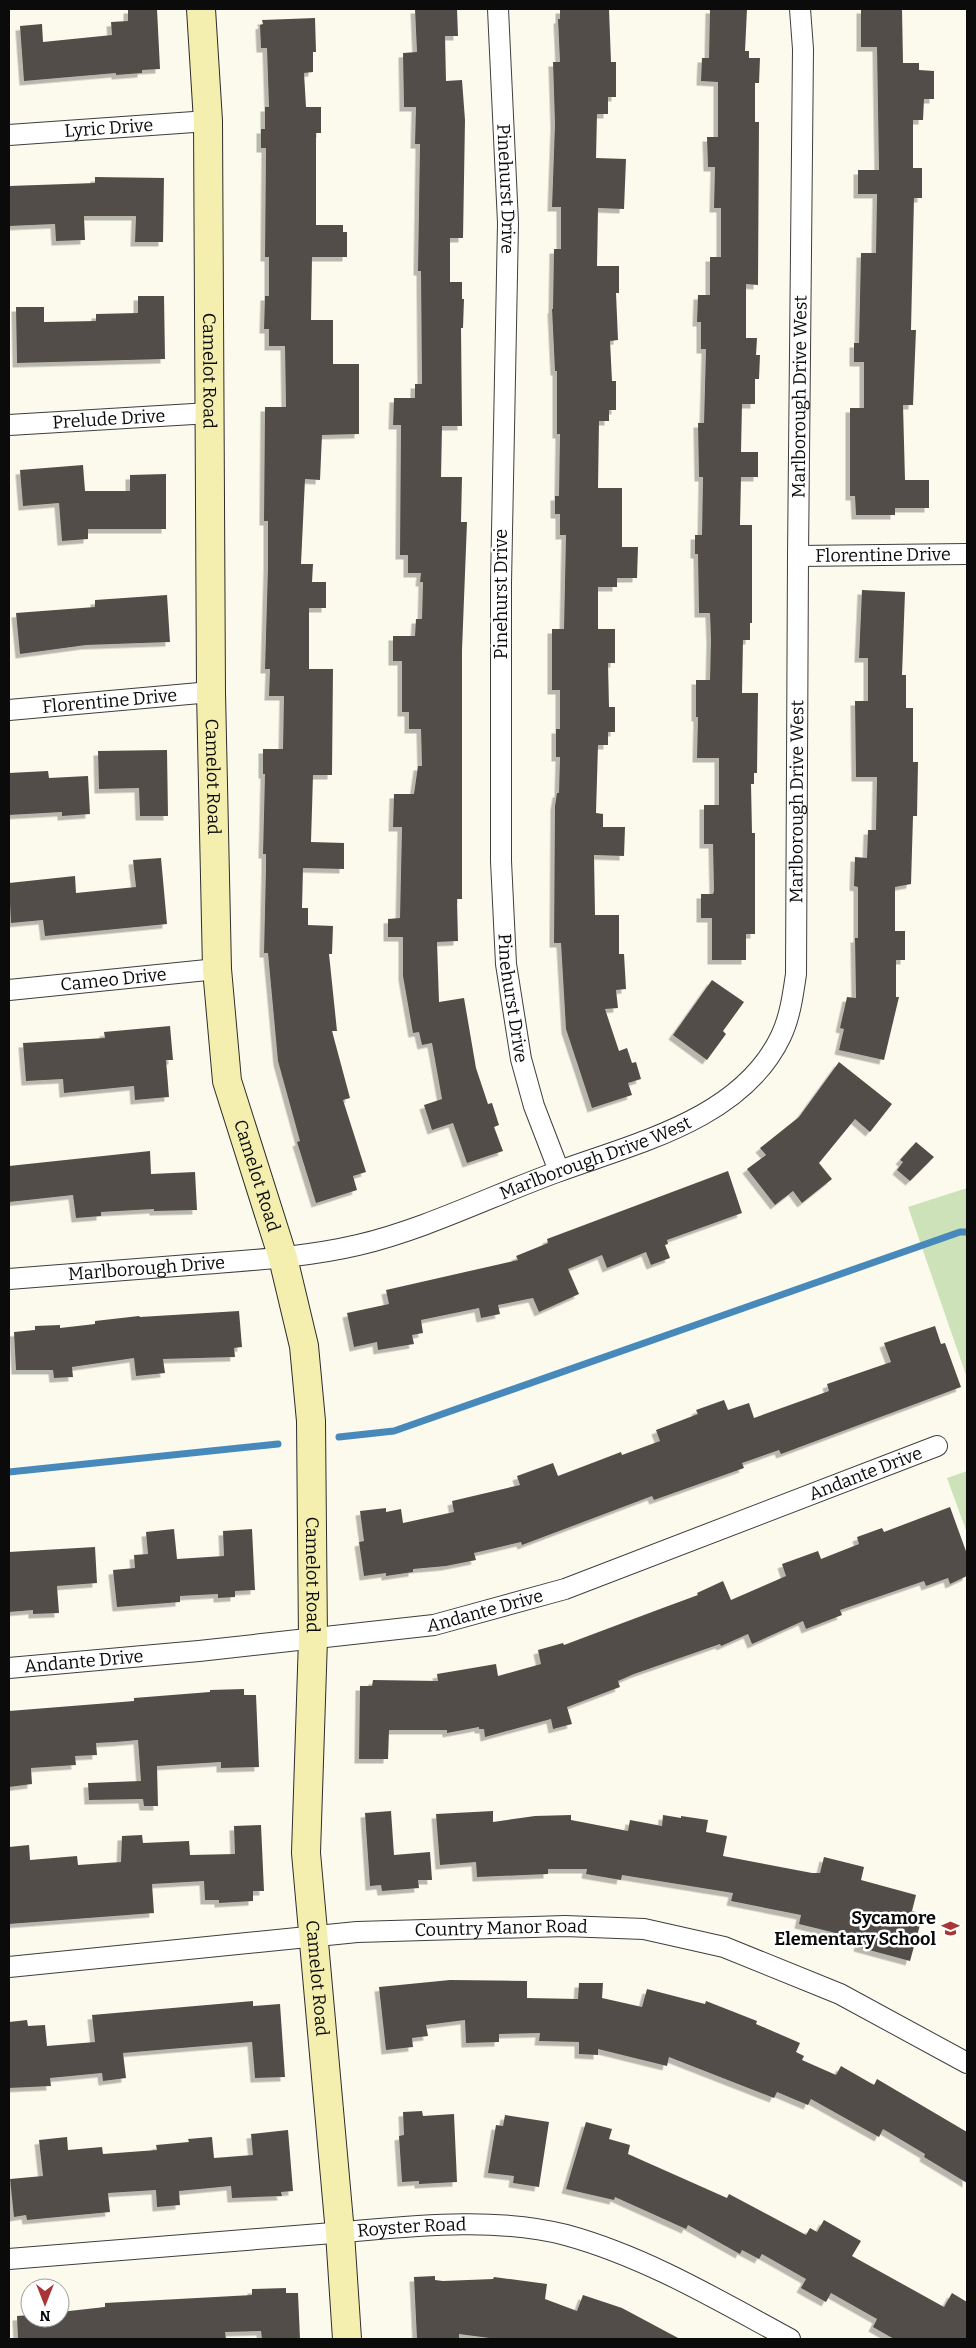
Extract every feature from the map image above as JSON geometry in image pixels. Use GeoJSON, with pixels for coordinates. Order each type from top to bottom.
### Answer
{"type":"FeatureCollection","features":[{"type":"Feature","properties":{"kind":"street","name":"Camelot Road"},"geometry":{"type":"LineString","coordinates":[[201,9],[208,121],[211,692],[217,969],[227,1081],[283,1258],[304,1346],[311,1421],[313,1640],[306,1853],[340,2233],[347,2339]]}},
{"type":"Feature","properties":{"kind":"street","name":"Pinehurst Drive"},"geometry":{"type":"LineString","coordinates":[[498,9],[508,223],[501,583],[501,861],[506,964],[521,1059],[534,1106],[559,1171]]}},
{"type":"Feature","properties":{"kind":"street","name":"Marlborough Drive West"},"geometry":{"type":"LineString","coordinates":[[283,1258],[358,1245],[393,1234],[559,1171],[650,1140],[688,1123],[730,1096],[749,1080],[767,1059],[782,1035],[790,1011],[796,974],[803,49],[800,9]]}},
{"type":"Feature","properties":{"kind":"street","name":"Lyric Drive"},"geometry":{"type":"LineString","coordinates":[[9,134],[208,121]]}},
{"type":"Feature","properties":{"kind":"street","name":"Prelude Drive"},"geometry":{"type":"LineString","coordinates":[[9,425],[210,413]]}},
{"type":"Feature","properties":{"kind":"street","name":"Florentine Drive"},"geometry":{"type":"LineString","coordinates":[[798,556],[967,554]]}},
{"type":"Feature","properties":{"kind":"street","name":"Florentine Drive"},"geometry":{"type":"LineString","coordinates":[[9,710],[211,692]]}},
{"type":"Feature","properties":{"kind":"street","name":"Cameo Drive"},"geometry":{"type":"LineString","coordinates":[[9,990],[217,969]]}},
{"type":"Feature","properties":{"kind":"street","name":"Marlborough Drive"},"geometry":{"type":"LineString","coordinates":[[9,1280],[283,1258]]}},
{"type":"Feature","properties":{"kind":"street","name":"Andante Drive"},"geometry":{"type":"LineString","coordinates":[[9,1668],[313,1640],[434,1625],[565,1589],[936,1446]]}},
{"type":"Feature","properties":{"kind":"street","name":"Country Manor Road"},"geometry":{"type":"LineString","coordinates":[[9,1967],[357,1932],[565,1926],[644,1929],[724,1947],[840,1994],[967,2063]]}},
{"type":"Feature","properties":{"kind":"street","name":"Royster Road"},"geometry":{"type":"LineString","coordinates":[[9,2259],[440,2225],[522,2227],[565,2235],[612,2250],[666,2272],[790,2339]]}},
{"type":"Feature","properties":{"kind":"green space"},"geometry":{"type":"Polygon","coordinates":[[[967,1188],[967,1378],[908,1207],[967,1188]]]}},
{"type":"Feature","properties":{"kind":"green space"},"geometry":{"type":"Polygon","coordinates":[[[967,1471],[967,1533],[947,1478],[967,1471]]]}},
{"type":"Feature","properties":{"kind":"building"},"geometry":{"type":"Polygon","coordinates":[[[128,9],[157,9],[160,69],[142,70],[142,73],[116,75],[116,73],[24,81],[20,26],[42,24],[43,42],[112,35],[111,22],[128,21],[128,9]]]}},
{"type":"Feature","properties":{"kind":"building"},"geometry":{"type":"Polygon","coordinates":[[[415,9],[457,9],[458,36],[445,36],[446,81],[462,80],[465,120],[463,238],[450,238],[450,282],[462,282],[462,299],[464,299],[463,328],[461,328],[462,426],[442,426],[441,477],[462,477],[461,522],[467,522],[462,650],[462,899],[457,899],[458,941],[437,942],[439,1002],[464,998],[476,1068],[488,1104],[492,1103],[499,1125],[494,1127],[503,1151],[467,1163],[453,1123],[432,1130],[424,1105],[442,1099],[432,1043],[422,1045],[419,1032],[413,1033],[403,976],[403,937],[388,937],[388,919],[400,918],[402,827],[393,827],[394,794],[414,794],[418,766],[422,766],[421,729],[409,729],[409,712],[402,712],[402,661],[393,661],[393,636],[415,636],[416,619],[422,619],[423,582],[420,582],[421,573],[408,573],[408,555],[400,555],[401,425],[393,425],[394,398],[415,398],[415,384],[422,384],[421,271],[418,271],[420,144],[415,144],[416,107],[404,107],[403,53],[417,52],[415,9]]]}},
{"type":"Feature","properties":{"kind":"building"},"geometry":{"type":"Polygon","coordinates":[[[560,9],[609,9],[611,62],[616,62],[616,97],[608,97],[608,114],[597,114],[596,158],[626,159],[624,209],[598,208],[597,266],[619,266],[619,293],[616,293],[618,340],[610,341],[612,381],[616,381],[616,410],[609,410],[609,421],[599,421],[598,488],[622,488],[622,547],[638,547],[637,578],[617,578],[617,587],[598,587],[598,629],[615,629],[615,663],[608,663],[609,707],[615,707],[615,732],[608,732],[608,745],[598,745],[596,813],[603,814],[603,827],[625,827],[624,856],[594,855],[595,915],[619,915],[619,954],[624,954],[626,989],[616,990],[618,1008],[605,1009],[619,1051],[627,1048],[632,1063],[636,1062],[641,1079],[628,1083],[632,1095],[592,1108],[566,1029],[561,943],[554,943],[555,806],[557,793],[559,793],[560,757],[556,757],[556,729],[560,729],[560,690],[552,690],[552,629],[564,629],[566,535],[560,535],[560,514],[555,514],[555,496],[559,496],[560,434],[557,434],[557,371],[555,371],[552,309],[554,249],[561,249],[561,207],[552,207],[555,124],[553,62],[560,62],[558,19],[560,19],[560,9]]]}},
{"type":"Feature","properties":{"kind":"building"},"geometry":{"type":"Polygon","coordinates":[[[710,9],[747,9],[745,51],[749,51],[749,58],[760,58],[759,83],[755,83],[755,122],[759,122],[758,285],[746,284],[746,338],[757,338],[756,355],[760,355],[759,379],[755,379],[755,404],[742,404],[741,452],[758,452],[758,477],[741,477],[740,525],[752,525],[752,623],[750,623],[750,640],[743,640],[742,693],[758,693],[757,773],[754,773],[754,784],[751,784],[752,833],[755,833],[755,934],[746,934],[746,960],[712,960],[712,918],[701,918],[701,894],[713,894],[714,891],[713,844],[704,844],[704,805],[719,805],[719,758],[697,758],[698,717],[696,717],[696,680],[710,680],[711,640],[710,613],[699,613],[698,554],[695,554],[695,535],[702,535],[703,477],[699,477],[698,423],[704,423],[706,349],[701,349],[701,322],[697,322],[698,295],[710,295],[710,257],[721,257],[721,208],[714,208],[715,167],[708,167],[707,137],[718,137],[718,82],[701,81],[702,58],[709,58],[710,9]]]}},
{"type":"Feature","properties":{"kind":"building"},"geometry":{"type":"Polygon","coordinates":[[[861,9],[902,9],[903,63],[919,63],[919,70],[934,71],[934,99],[924,99],[923,120],[913,120],[913,168],[922,168],[922,198],[914,198],[911,330],[916,330],[913,405],[903,405],[905,480],[929,480],[929,508],[895,508],[895,515],[856,515],[855,496],[850,496],[850,408],[864,408],[864,362],[854,362],[854,343],[859,343],[861,253],[876,253],[877,194],[858,194],[858,170],[879,170],[877,47],[861,47],[861,9]]]}},
{"type":"Feature","properties":{"kind":"building"},"geometry":{"type":"Polygon","coordinates":[[[315,18],[316,52],[313,52],[313,72],[304,73],[306,107],[321,107],[321,133],[316,133],[316,225],[343,225],[343,232],[347,232],[347,257],[312,257],[311,320],[333,320],[333,364],[359,364],[359,434],[322,435],[320,480],[305,479],[301,564],[313,564],[312,582],[326,582],[326,608],[309,608],[309,669],[333,669],[332,775],[313,775],[311,842],[344,843],[344,869],[303,868],[302,908],[308,908],[308,925],[333,926],[332,954],[329,954],[337,1031],[332,1031],[350,1098],[343,1100],[366,1172],[353,1176],[357,1190],[316,1203],[297,1142],[300,1141],[278,1061],[268,953],[264,953],[266,854],[263,854],[265,774],[263,774],[263,749],[283,749],[284,696],[269,696],[270,669],[265,669],[268,521],[264,521],[265,407],[286,407],[285,346],[269,346],[269,329],[264,329],[265,296],[269,296],[269,257],[265,257],[266,148],[261,148],[261,129],[265,129],[265,107],[269,107],[267,48],[261,48],[260,25],[263,24],[262,20],[315,18]]]}},
{"type":"Feature","properties":{"kind":"building"},"geometry":{"type":"Polygon","coordinates":[[[95,177],[164,178],[163,242],[135,242],[136,216],[84,216],[85,240],[56,241],[55,224],[9,226],[9,186],[95,183],[95,177]]]}},
{"type":"Feature","properties":{"kind":"building"},"geometry":{"type":"Polygon","coordinates":[[[138,296],[164,296],[165,359],[17,363],[16,307],[44,307],[44,322],[96,321],[96,314],[138,313],[138,296]]]}},
{"type":"Feature","properties":{"kind":"building"},"geometry":{"type":"Polygon","coordinates":[[[83,465],[85,491],[130,491],[130,475],[166,474],[166,529],[88,529],[88,539],[62,541],[59,503],[23,506],[20,470],[83,465]]]}},
{"type":"Feature","properties":{"kind":"building"},"geometry":{"type":"Polygon","coordinates":[[[862,590],[905,592],[902,675],[906,675],[906,708],[913,708],[913,762],[918,762],[917,816],[913,816],[911,884],[895,887],[895,931],[905,931],[905,960],[896,960],[896,997],[899,997],[884,1060],[839,1050],[844,1029],[840,1028],[847,997],[856,998],[855,938],[858,938],[858,887],[854,886],[855,857],[867,858],[868,830],[876,830],[877,777],[856,777],[855,701],[868,701],[868,658],[859,658],[862,590]]]}},
{"type":"Feature","properties":{"kind":"building"},"geometry":{"type":"Polygon","coordinates":[[[167,595],[170,642],[86,645],[20,654],[16,613],[95,607],[95,600],[167,595]]]}},
{"type":"Feature","properties":{"kind":"building"},"geometry":{"type":"Polygon","coordinates":[[[167,750],[168,816],[140,816],[139,788],[99,789],[98,751],[167,750]]]}},
{"type":"Feature","properties":{"kind":"building"},"geometry":{"type":"Polygon","coordinates":[[[48,771],[49,778],[88,776],[90,814],[62,816],[62,812],[9,815],[9,773],[48,771]]]}},
{"type":"Feature","properties":{"kind":"building"},"geometry":{"type":"Polygon","coordinates":[[[161,858],[167,924],[45,936],[43,920],[11,923],[9,883],[75,876],[76,893],[136,887],[133,860],[161,858]]]}},
{"type":"Feature","properties":{"kind":"building"},"geometry":{"type":"Polygon","coordinates":[[[712,980],[744,1002],[723,1031],[726,1034],[707,1060],[673,1035],[712,980]]]}},
{"type":"Feature","properties":{"kind":"building"},"geometry":{"type":"Polygon","coordinates":[[[170,1026],[173,1060],[166,1060],[169,1097],[135,1100],[134,1086],[64,1093],[63,1079],[26,1081],[23,1043],[105,1038],[104,1032],[170,1026]]]}},
{"type":"Feature","properties":{"kind":"building"},"geometry":{"type":"Polygon","coordinates":[[[839,1062],[892,1104],[870,1132],[855,1119],[819,1163],[832,1179],[802,1203],[793,1191],[775,1205],[747,1169],[766,1155],[760,1148],[799,1117],[839,1062]]]}},
{"type":"Feature","properties":{"kind":"building"},"geometry":{"type":"Polygon","coordinates":[[[916,1142],[934,1157],[910,1181],[897,1170],[903,1162],[900,1160],[916,1142]]]}},
{"type":"Feature","properties":{"kind":"building"},"geometry":{"type":"Polygon","coordinates":[[[150,1151],[151,1174],[195,1172],[197,1210],[154,1211],[154,1209],[101,1212],[101,1216],[76,1218],[73,1195],[9,1202],[9,1166],[150,1151]]]}},
{"type":"Feature","properties":{"kind":"building"},"geometry":{"type":"Polygon","coordinates":[[[728,1171],[742,1213],[667,1240],[668,1244],[665,1245],[670,1258],[651,1265],[646,1252],[607,1268],[602,1255],[568,1269],[579,1294],[539,1312],[533,1298],[498,1305],[500,1314],[481,1318],[479,1308],[421,1320],[423,1333],[412,1335],[414,1344],[378,1350],[377,1342],[354,1347],[347,1313],[389,1304],[386,1290],[518,1260],[516,1256],[548,1243],[547,1239],[728,1171]]]}},
{"type":"Feature","properties":{"kind":"building"},"geometry":{"type":"Polygon","coordinates":[[[239,1311],[242,1347],[234,1348],[235,1357],[163,1359],[165,1373],[136,1376],[134,1358],[72,1367],[73,1377],[54,1378],[53,1370],[16,1370],[14,1332],[35,1330],[35,1326],[60,1325],[60,1328],[95,1324],[95,1321],[139,1316],[239,1311]]]}},
{"type":"Feature","properties":{"kind":"building"},"geometry":{"type":"Polygon","coordinates":[[[935,1326],[941,1344],[945,1343],[961,1387],[781,1454],[779,1450],[742,1463],[744,1468],[654,1500],[652,1496],[522,1545],[521,1542],[474,1553],[476,1560],[446,1566],[413,1569],[413,1572],[386,1576],[386,1573],[364,1576],[359,1542],[364,1541],[360,1511],[386,1508],[386,1512],[401,1509],[403,1523],[454,1512],[452,1501],[520,1485],[517,1476],[553,1463],[558,1476],[621,1452],[622,1455],[660,1441],[656,1430],[698,1414],[696,1410],[724,1400],[728,1410],[749,1403],[754,1418],[829,1391],[827,1384],[891,1362],[884,1343],[935,1326]]]}},
{"type":"Feature","properties":{"kind":"building"},"geometry":{"type":"Polygon","coordinates":[[[950,1507],[967,1554],[967,1576],[950,1584],[948,1578],[926,1586],[924,1581],[840,1610],[842,1615],[806,1629],[803,1621],[752,1644],[748,1634],[721,1646],[720,1644],[634,1674],[618,1681],[620,1687],[567,1707],[572,1724],[553,1729],[551,1719],[485,1737],[484,1729],[479,1729],[479,1727],[447,1733],[447,1730],[389,1730],[388,1759],[359,1759],[360,1686],[372,1686],[373,1680],[438,1681],[437,1674],[496,1664],[498,1676],[541,1664],[538,1650],[563,1643],[564,1645],[698,1595],[697,1593],[723,1581],[731,1600],[786,1576],[782,1564],[818,1551],[821,1559],[859,1544],[857,1537],[882,1528],[884,1532],[950,1507]]]}},
{"type":"Feature","properties":{"kind":"building"},"geometry":{"type":"Polygon","coordinates":[[[174,1529],[177,1559],[224,1556],[223,1531],[252,1529],[255,1590],[235,1591],[235,1597],[218,1598],[218,1594],[180,1596],[180,1602],[117,1607],[113,1570],[135,1568],[134,1555],[148,1554],[146,1532],[174,1529]]]}},
{"type":"Feature","properties":{"kind":"building"},"geometry":{"type":"Polygon","coordinates":[[[95,1547],[97,1583],[57,1586],[59,1613],[33,1614],[33,1610],[9,1612],[9,1552],[95,1547]]]}},
{"type":"Feature","properties":{"kind":"building"},"geometry":{"type":"Polygon","coordinates":[[[244,1689],[244,1695],[256,1695],[259,1767],[221,1768],[221,1762],[157,1766],[158,1806],[144,1806],[143,1799],[89,1800],[88,1783],[141,1781],[138,1740],[96,1743],[97,1755],[75,1756],[76,1765],[31,1768],[32,1784],[9,1787],[9,1711],[134,1701],[134,1698],[210,1692],[210,1690],[244,1689]]]}},
{"type":"Feature","properties":{"kind":"building"},"geometry":{"type":"Polygon","coordinates":[[[391,1811],[394,1855],[430,1852],[432,1880],[418,1880],[419,1888],[382,1891],[381,1885],[370,1886],[365,1813],[391,1811]]]}},
{"type":"Feature","properties":{"kind":"building"},"geometry":{"type":"Polygon","coordinates":[[[493,1811],[493,1822],[535,1816],[571,1815],[571,1820],[628,1831],[630,1820],[662,1826],[663,1815],[708,1820],[706,1832],[727,1836],[723,1856],[812,1873],[820,1873],[824,1857],[864,1867],[861,1880],[916,1895],[912,1911],[923,1914],[910,1961],[858,1947],[860,1939],[799,1924],[801,1915],[731,1901],[733,1893],[622,1875],[621,1880],[586,1874],[587,1869],[548,1869],[548,1874],[477,1877],[476,1862],[440,1865],[436,1814],[493,1811]]]}},
{"type":"Feature","properties":{"kind":"building"},"geometry":{"type":"Polygon","coordinates":[[[261,1825],[264,1891],[253,1891],[253,1901],[219,1903],[219,1900],[205,1900],[204,1881],[152,1884],[154,1913],[9,1924],[9,1847],[29,1845],[30,1860],[77,1856],[78,1865],[121,1862],[122,1836],[142,1835],[143,1843],[189,1841],[190,1855],[235,1854],[234,1826],[261,1825]]]}},
{"type":"Feature","properties":{"kind":"building"},"geometry":{"type":"Polygon","coordinates":[[[450,1980],[527,1981],[527,1998],[578,1999],[579,1983],[603,1983],[602,1998],[642,2007],[647,1989],[705,2004],[706,2001],[757,2021],[756,2024],[800,2043],[796,2052],[804,2056],[802,2060],[836,2075],[841,2066],[874,2085],[877,2079],[967,2132],[967,2183],[924,2157],[925,2154],[883,2129],[879,2137],[811,2099],[808,2105],[777,2092],[774,2098],[669,2057],[667,2066],[598,2049],[598,2055],[579,2054],[579,2042],[539,2041],[540,2033],[499,2034],[499,2042],[466,2043],[465,2020],[426,2025],[428,2036],[412,2038],[413,2047],[386,2050],[379,1987],[450,1980]]]}},
{"type":"Feature","properties":{"kind":"building"},"geometry":{"type":"Polygon","coordinates":[[[253,2001],[253,2006],[280,2004],[285,2077],[255,2078],[252,2042],[123,2053],[126,2078],[103,2081],[102,2073],[50,2078],[51,2086],[9,2088],[9,2022],[27,2020],[28,2026],[45,2025],[47,2046],[95,2042],[92,2015],[253,2001]]]}},
{"type":"Feature","properties":{"kind":"building"},"geometry":{"type":"Polygon","coordinates":[[[422,2111],[423,2116],[454,2114],[457,2182],[419,2184],[419,2181],[402,2182],[399,2136],[404,2135],[403,2112],[422,2111]]]}},
{"type":"Feature","properties":{"kind":"building"},"geometry":{"type":"Polygon","coordinates":[[[505,2115],[549,2122],[539,2187],[513,2183],[514,2176],[488,2173],[496,2125],[503,2126],[505,2115]]]}},
{"type":"Feature","properties":{"kind":"building"},"geometry":{"type":"Polygon","coordinates":[[[586,2122],[612,2129],[609,2139],[630,2145],[628,2154],[727,2198],[729,2194],[806,2235],[810,2228],[817,2232],[824,2220],[861,2241],[852,2256],[944,2307],[952,2293],[967,2302],[967,2339],[894,2339],[873,2327],[877,2319],[831,2293],[826,2302],[801,2288],[806,2279],[762,2254],[759,2259],[742,2250],[740,2254],[688,2225],[686,2229],[615,2197],[614,2200],[566,2189],[586,2122]]]}},
{"type":"Feature","properties":{"kind":"building"},"geometry":{"type":"Polygon","coordinates":[[[288,2130],[293,2191],[281,2192],[282,2196],[232,2198],[231,2186],[179,2191],[180,2205],[157,2207],[156,2190],[108,2193],[110,2212],[27,2220],[26,2215],[14,2217],[10,2179],[43,2176],[39,2140],[67,2137],[68,2150],[102,2147],[103,2154],[157,2150],[156,2145],[189,2142],[188,2139],[212,2137],[214,2158],[253,2155],[251,2134],[288,2130]]]}},
{"type":"Feature","properties":{"kind":"building"},"geometry":{"type":"Polygon","coordinates":[[[435,2276],[435,2280],[443,2281],[493,2279],[494,2277],[547,2284],[545,2299],[577,2311],[583,2295],[622,2308],[680,2339],[497,2339],[459,2334],[459,2339],[417,2339],[414,2277],[435,2276]]]}},
{"type":"Feature","properties":{"kind":"building"},"geometry":{"type":"Polygon","coordinates":[[[286,2288],[286,2293],[298,2293],[300,2339],[262,2339],[261,2331],[225,2332],[226,2339],[18,2339],[17,2316],[20,2316],[20,2328],[70,2328],[70,2311],[105,2307],[105,2303],[252,2295],[252,2289],[286,2288]]]}},
{"type":"Feature","properties":{"kind":"waterway"},"geometry":{"type":"LineString","coordinates":[[339,1437],[394,1431],[960,1232],[967,1232]]}},
{"type":"Feature","properties":{"kind":"waterway"},"geometry":{"type":"LineString","coordinates":[[9,1472],[278,1444]]}},
{"type":"Feature","properties":{"kind":"place","name":"Sycamore Elementary School"},"geometry":{"type":"Point","coordinates":[950,1928]}}]}
